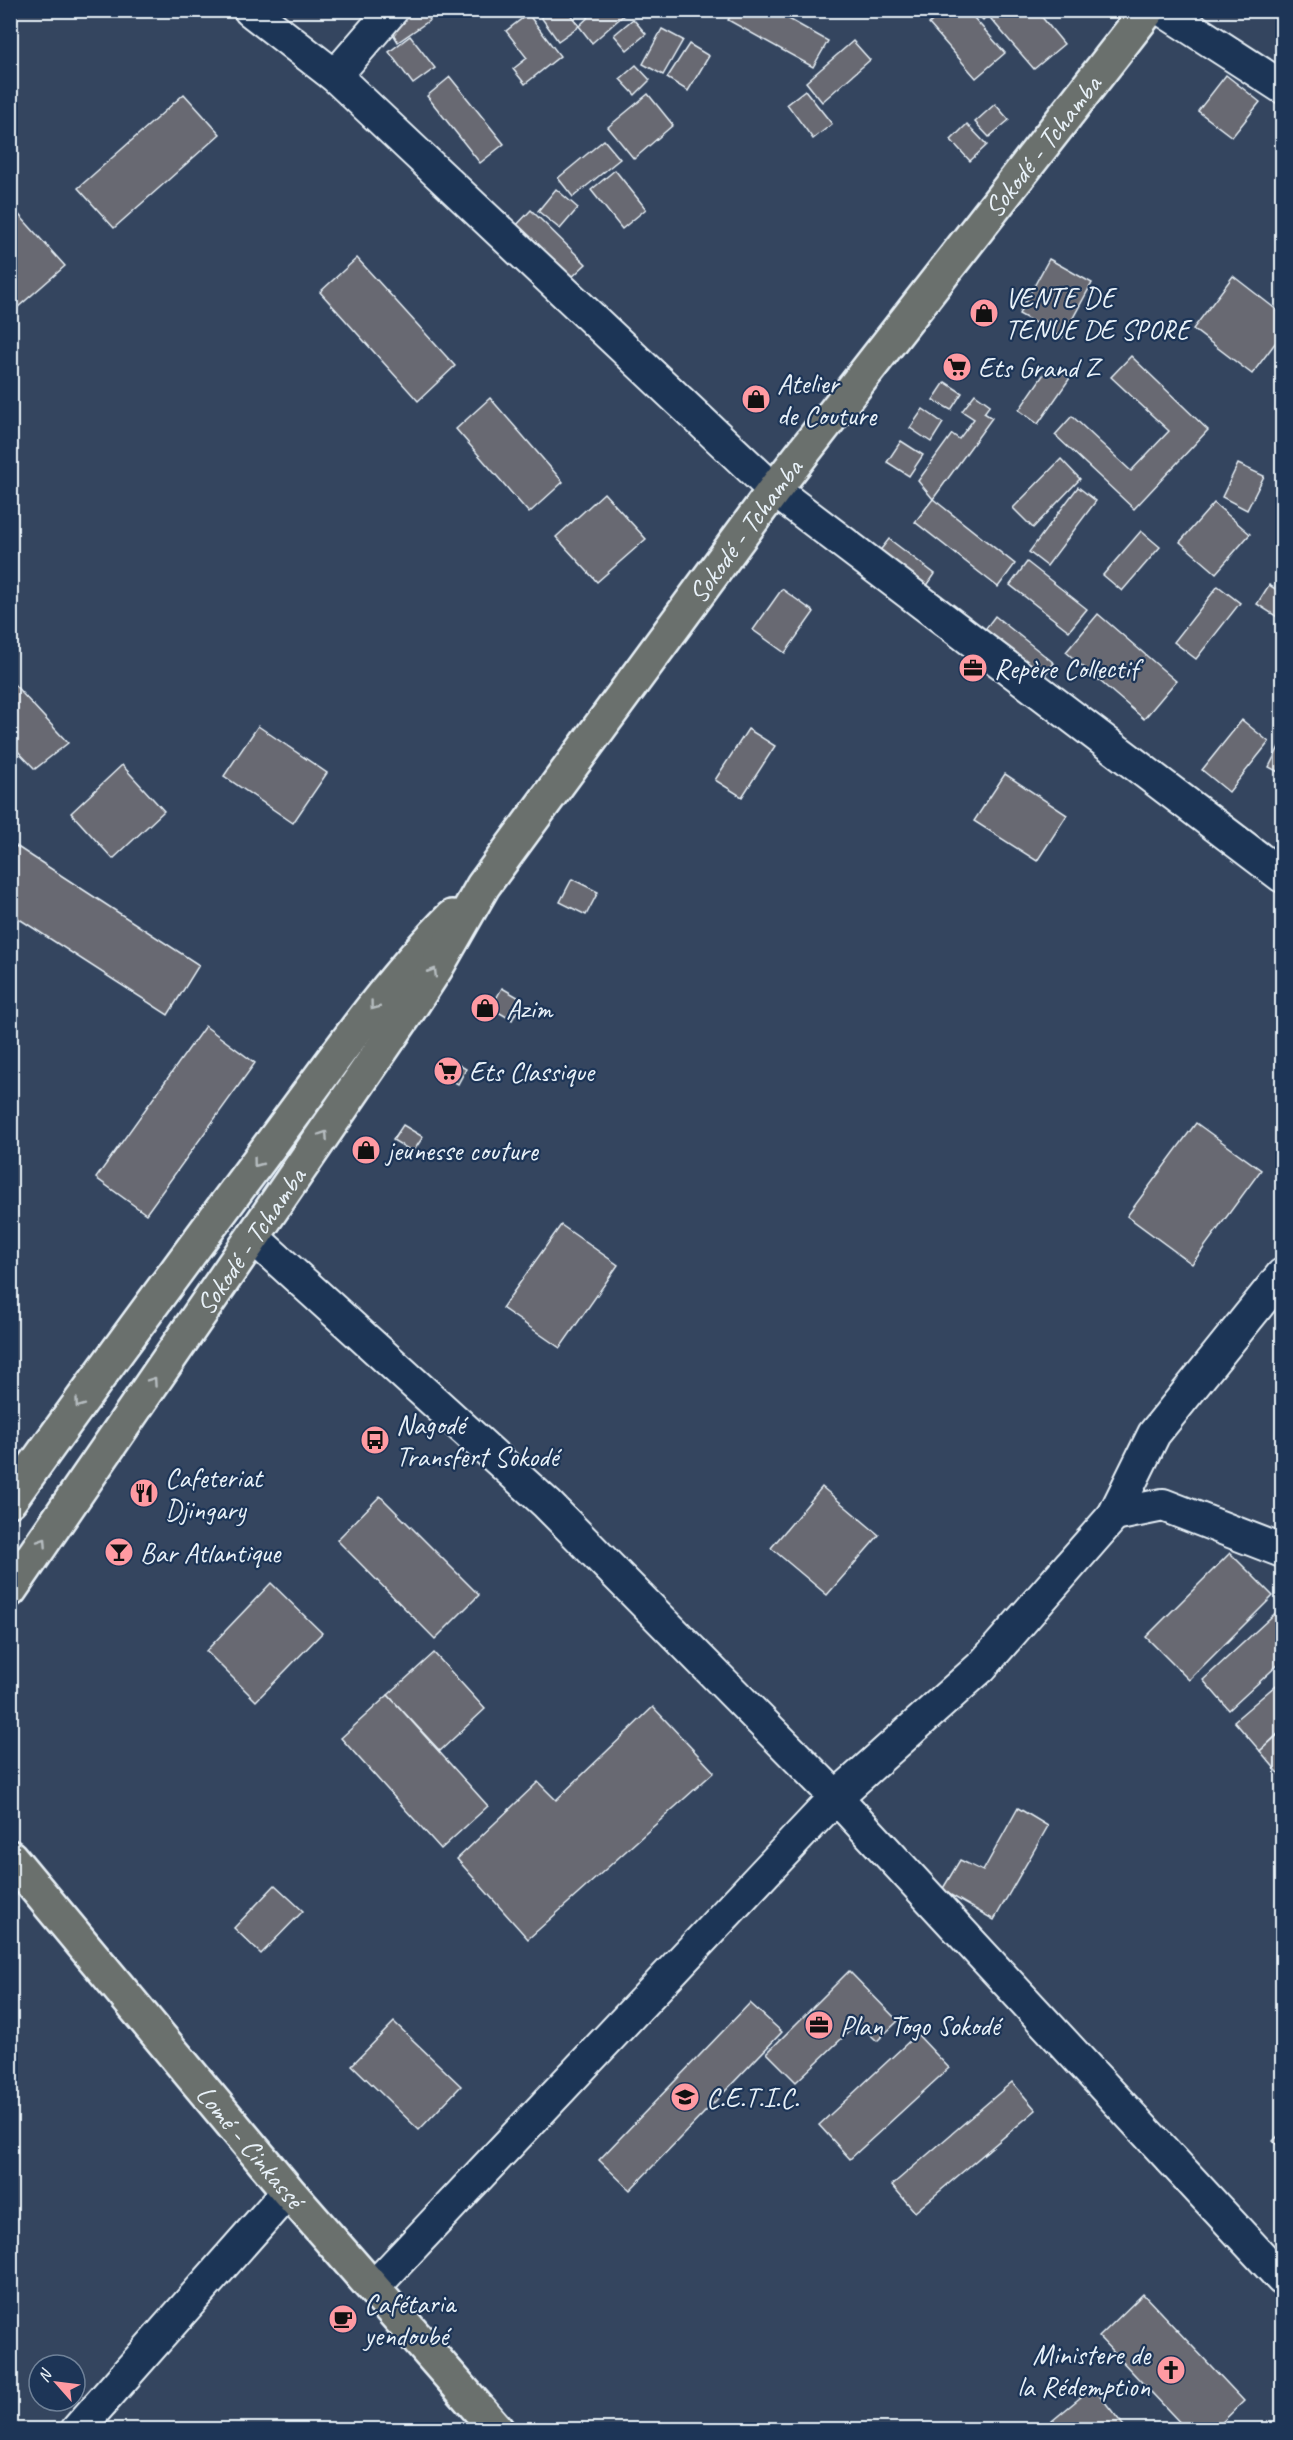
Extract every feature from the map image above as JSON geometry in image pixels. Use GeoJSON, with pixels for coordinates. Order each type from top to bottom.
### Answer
{"type":"FeatureCollection","features":[{"type":"Feature","properties":{"kind":"main road","name":"Sokodé - Tchamba"},"geometry":{"type":"LineString","coordinates":[[10,1590],[406,1014],[483,886],[774,490],[1148,10]]}},
{"type":"Feature","properties":{"kind":"main road","name":"Sokodé - Tchamba"},"geometry":{"type":"LineString","coordinates":[[10,1500],[216,1217],[381,996],[419,950],[483,886]]}},
{"type":"Feature","properties":{"kind":"main road","name":"Lomé - Cinkassé"},"geometry":{"type":"LineString","coordinates":[[10,1857],[288,2191],[498,2430]]}},
{"type":"Feature","properties":{"kind":"street"},"geometry":{"type":"LineString","coordinates":[[250,10],[335,76],[774,490],[1282,876]]}},
{"type":"Feature","properties":{"kind":"street"},"geometry":{"type":"LineString","coordinates":[[335,76],[392,10]]}},
{"type":"Feature","properties":{"kind":"street"},"geometry":{"type":"LineString","coordinates":[[1163,10],[1282,87]]}},
{"type":"Feature","properties":{"kind":"street"},"geometry":{"type":"LineString","coordinates":[[254,1238],[547,1504],[836,1797],[1282,2279]]}},
{"type":"Feature","properties":{"kind":"street"},"geometry":{"type":"LineString","coordinates":[[373,2288],[836,1797],[982,1666],[1114,1515],[1154,1434],[1282,1275]]}},
{"type":"Feature","properties":{"kind":"street"},"geometry":{"type":"LineString","coordinates":[[1114,1515],[1163,1505],[1282,1551]]}},
{"type":"Feature","properties":{"kind":"street"},"geometry":{"type":"LineString","coordinates":[[77,2430],[288,2191]]}},
{"type":"Feature","properties":{"kind":"building"},"geometry":{"type":"Polygon","coordinates":[[[417,10],[424,10],[430,20],[398,42],[390,29],[417,10]]]}},
{"type":"Feature","properties":{"kind":"building"},"geometry":{"type":"Polygon","coordinates":[[[536,10],[567,10],[579,26],[558,41],[536,10]]]}},
{"type":"Feature","properties":{"kind":"building"},"geometry":{"type":"Polygon","coordinates":[[[596,10],[622,10],[625,14],[592,43],[579,26],[596,10]]]}},
{"type":"Feature","properties":{"kind":"building"},"geometry":{"type":"Polygon","coordinates":[[[734,10],[773,10],[828,41],[813,67],[728,20],[734,10]]]}},
{"type":"Feature","properties":{"kind":"building"},"geometry":{"type":"Polygon","coordinates":[[[944,10],[967,10],[1005,53],[976,78],[929,24],[944,10]]]}},
{"type":"Feature","properties":{"kind":"building"},"geometry":{"type":"Polygon","coordinates":[[[973,10],[992,10],[983,20],[973,10]]]}},
{"type":"Feature","properties":{"kind":"building"},"geometry":{"type":"Polygon","coordinates":[[[1001,10],[1036,10],[1064,44],[1034,69],[991,19],[1001,10]]]}},
{"type":"Feature","properties":{"kind":"building"},"geometry":{"type":"Polygon","coordinates":[[[528,14],[560,56],[525,84],[513,69],[527,58],[506,31],[528,14]]]}},
{"type":"Feature","properties":{"kind":"building"},"geometry":{"type":"Polygon","coordinates":[[[633,19],[646,34],[627,50],[614,35],[633,19]]]}},
{"type":"Feature","properties":{"kind":"building"},"geometry":{"type":"Polygon","coordinates":[[[662,29],[683,40],[663,75],[643,64],[662,29]]]}},
{"type":"Feature","properties":{"kind":"building"},"geometry":{"type":"Polygon","coordinates":[[[410,36],[435,68],[413,84],[389,52],[410,36]]]}},
{"type":"Feature","properties":{"kind":"building"},"geometry":{"type":"Polygon","coordinates":[[[853,41],[870,60],[822,102],[806,82],[853,41]]]}},
{"type":"Feature","properties":{"kind":"building"},"geometry":{"type":"Polygon","coordinates":[[[689,44],[709,56],[688,91],[667,78],[689,44]]]}},
{"type":"Feature","properties":{"kind":"building"},"geometry":{"type":"Polygon","coordinates":[[[636,65],[650,80],[635,95],[620,79],[636,65]]]}},
{"type":"Feature","properties":{"kind":"building"},"geometry":{"type":"Polygon","coordinates":[[[1226,75],[1260,102],[1232,137],[1198,111],[1226,75]]]}},
{"type":"Feature","properties":{"kind":"building"},"geometry":{"type":"Polygon","coordinates":[[[450,77],[504,144],[480,163],[427,96],[450,77]]]}},
{"type":"Feature","properties":{"kind":"building"},"geometry":{"type":"Polygon","coordinates":[[[805,90],[832,124],[813,139],[787,104],[805,90]]]}},
{"type":"Feature","properties":{"kind":"building"},"geometry":{"type":"Polygon","coordinates":[[[184,94],[220,134],[114,228],[78,188],[184,94]]]}},
{"type":"Feature","properties":{"kind":"building"},"geometry":{"type":"Polygon","coordinates":[[[648,94],[673,125],[634,159],[608,127],[648,94]]]}},
{"type":"Feature","properties":{"kind":"building"},"geometry":{"type":"Polygon","coordinates":[[[995,104],[1009,120],[989,137],[975,122],[995,104]]]}},
{"type":"Feature","properties":{"kind":"building"},"geometry":{"type":"Polygon","coordinates":[[[967,124],[987,145],[970,161],[951,140],[967,124]]]}},
{"type":"Feature","properties":{"kind":"building"},"geometry":{"type":"Polygon","coordinates":[[[604,140],[620,159],[573,197],[558,178],[604,140]]]}},
{"type":"Feature","properties":{"kind":"building"},"geometry":{"type":"Polygon","coordinates":[[[615,170],[646,209],[622,229],[591,190],[615,170]]]}},
{"type":"Feature","properties":{"kind":"building"},"geometry":{"type":"Polygon","coordinates":[[[556,189],[578,208],[560,229],[538,211],[556,189]]]}},
{"type":"Feature","properties":{"kind":"building"},"geometry":{"type":"Polygon","coordinates":[[[12,207],[65,266],[10,314],[10,209],[12,207]]]}},
{"type":"Feature","properties":{"kind":"building"},"geometry":{"type":"Polygon","coordinates":[[[531,210],[586,264],[569,280],[514,228],[531,210]]]}},
{"type":"Feature","properties":{"kind":"building"},"geometry":{"type":"Polygon","coordinates":[[[357,258],[455,366],[418,401],[320,292],[357,258]]]}},
{"type":"Feature","properties":{"kind":"building"},"geometry":{"type":"Polygon","coordinates":[[[1049,259],[1092,283],[1062,338],[1019,314],[1049,259]]]}},
{"type":"Feature","properties":{"kind":"building"},"geometry":{"type":"Polygon","coordinates":[[[1233,276],[1282,314],[1282,334],[1252,374],[1193,329],[1233,276]]]}},
{"type":"Feature","properties":{"kind":"building"},"geometry":{"type":"Polygon","coordinates":[[[1131,356],[1208,430],[1134,509],[1055,435],[1072,416],[1131,471],[1169,431],[1111,377],[1131,356]]]}},
{"type":"Feature","properties":{"kind":"building"},"geometry":{"type":"Polygon","coordinates":[[[1050,365],[1070,378],[1038,424],[1019,410],[1050,365]]]}},
{"type":"Feature","properties":{"kind":"building"},"geometry":{"type":"Polygon","coordinates":[[[945,382],[962,393],[951,410],[933,400],[945,382]]]}},
{"type":"Feature","properties":{"kind":"building"},"geometry":{"type":"Polygon","coordinates":[[[975,394],[990,405],[984,413],[992,418],[933,499],[918,481],[952,434],[959,439],[974,419],[962,411],[975,394]]]}},
{"type":"Feature","properties":{"kind":"building"},"geometry":{"type":"Polygon","coordinates":[[[490,398],[563,482],[529,513],[456,429],[490,398]]]}},
{"type":"Feature","properties":{"kind":"building"},"geometry":{"type":"Polygon","coordinates":[[[923,409],[943,423],[931,442],[910,428],[923,409]]]}},
{"type":"Feature","properties":{"kind":"building"},"geometry":{"type":"Polygon","coordinates":[[[901,441],[923,455],[909,476],[887,462],[901,441]]]}},
{"type":"Feature","properties":{"kind":"building"},"geometry":{"type":"Polygon","coordinates":[[[1061,459],[1080,479],[1033,528],[1013,508],[1061,459]]]}},
{"type":"Feature","properties":{"kind":"building"},"geometry":{"type":"Polygon","coordinates":[[[1238,464],[1264,476],[1247,510],[1222,497],[1238,464]]]}},
{"type":"Feature","properties":{"kind":"building"},"geometry":{"type":"Polygon","coordinates":[[[1078,487],[1096,501],[1047,566],[1029,552],[1078,487]]]}},
{"type":"Feature","properties":{"kind":"building"},"geometry":{"type":"Polygon","coordinates":[[[604,493],[646,539],[597,582],[556,537],[604,493]]]}},
{"type":"Feature","properties":{"kind":"building"},"geometry":{"type":"Polygon","coordinates":[[[933,499],[1015,564],[998,587],[915,522],[933,499]]]}},
{"type":"Feature","properties":{"kind":"building"},"geometry":{"type":"Polygon","coordinates":[[[1214,503],[1250,534],[1216,573],[1180,542],[1214,503]]]}},
{"type":"Feature","properties":{"kind":"building"},"geometry":{"type":"Polygon","coordinates":[[[1141,531],[1160,547],[1122,591],[1103,575],[1141,531]]]}},
{"type":"Feature","properties":{"kind":"building"},"geometry":{"type":"Polygon","coordinates":[[[889,539],[935,574],[922,593],[874,558],[889,539]]]}},
{"type":"Feature","properties":{"kind":"building"},"geometry":{"type":"Polygon","coordinates":[[[1027,562],[1087,609],[1069,631],[1010,585],[1027,562]]]}},
{"type":"Feature","properties":{"kind":"building"},"geometry":{"type":"Polygon","coordinates":[[[1269,585],[1282,593],[1282,620],[1257,604],[1269,585]]]}},
{"type":"Feature","properties":{"kind":"building"},"geometry":{"type":"Polygon","coordinates":[[[1218,586],[1240,603],[1196,659],[1174,642],[1218,586]]]}},
{"type":"Feature","properties":{"kind":"building"},"geometry":{"type":"Polygon","coordinates":[[[782,589],[814,612],[785,653],[753,630],[782,589]]]}},
{"type":"Feature","properties":{"kind":"building"},"geometry":{"type":"Polygon","coordinates":[[[1098,614],[1176,681],[1144,719],[1066,652],[1098,614]]]}},
{"type":"Feature","properties":{"kind":"building"},"geometry":{"type":"Polygon","coordinates":[[[995,616],[1054,663],[1039,682],[980,636],[995,616]]]}},
{"type":"Feature","properties":{"kind":"building"},"geometry":{"type":"Polygon","coordinates":[[[10,680],[68,743],[35,769],[10,743],[10,680]]]}},
{"type":"Feature","properties":{"kind":"building"},"geometry":{"type":"Polygon","coordinates":[[[1242,720],[1269,742],[1229,792],[1202,770],[1242,720]]]}},
{"type":"Feature","properties":{"kind":"building"},"geometry":{"type":"Polygon","coordinates":[[[258,726],[327,773],[293,823],[224,776],[258,726]]]}},
{"type":"Feature","properties":{"kind":"building"},"geometry":{"type":"Polygon","coordinates":[[[748,729],[775,746],[742,797],[715,780],[748,729]]]}},
{"type":"Feature","properties":{"kind":"building"},"geometry":{"type":"Polygon","coordinates":[[[1282,741],[1282,774],[1269,767],[1282,741]]]}},
{"type":"Feature","properties":{"kind":"building"},"geometry":{"type":"Polygon","coordinates":[[[122,765],[164,811],[113,859],[71,813],[122,765]]]}},
{"type":"Feature","properties":{"kind":"building"},"geometry":{"type":"Polygon","coordinates":[[[1005,774],[1067,815],[1037,861],[974,821],[1005,774]]]}},
{"type":"Feature","properties":{"kind":"building"},"geometry":{"type":"Polygon","coordinates":[[[16,846],[199,965],[168,1015],[10,913],[10,855],[16,846]]]}},
{"type":"Feature","properties":{"kind":"building"},"geometry":{"type":"Polygon","coordinates":[[[572,879],[598,892],[586,915],[560,902],[572,879]]]}},
{"type":"Feature","properties":{"kind":"building"},"geometry":{"type":"Polygon","coordinates":[[[502,988],[523,1000],[512,1020],[491,1008],[502,988]]]}},
{"type":"Feature","properties":{"kind":"building"},"geometry":{"type":"Polygon","coordinates":[[[205,1026],[255,1063],[146,1214],[96,1178],[205,1026]]]}},
{"type":"Feature","properties":{"kind":"building"},"geometry":{"type":"Polygon","coordinates":[[[447,1058],[466,1069],[458,1084],[438,1073],[447,1058]]]}},
{"type":"Feature","properties":{"kind":"building"},"geometry":{"type":"Polygon","coordinates":[[[1196,1123],[1261,1170],[1192,1264],[1127,1216],[1196,1123]]]}},
{"type":"Feature","properties":{"kind":"building"},"geometry":{"type":"Polygon","coordinates":[[[403,1125],[423,1137],[413,1152],[393,1140],[403,1125]]]}},
{"type":"Feature","properties":{"kind":"building"},"geometry":{"type":"Polygon","coordinates":[[[561,1225],[618,1265],[560,1348],[502,1308],[561,1225]]]}},
{"type":"Feature","properties":{"kind":"building"},"geometry":{"type":"Polygon","coordinates":[[[822,1487],[879,1535],[827,1595],[771,1548],[822,1487]]]}},
{"type":"Feature","properties":{"kind":"building"},"geometry":{"type":"Polygon","coordinates":[[[380,1496],[479,1595],[435,1639],[337,1540],[380,1496]]]}},
{"type":"Feature","properties":{"kind":"building"},"geometry":{"type":"Polygon","coordinates":[[[1230,1553],[1273,1596],[1189,1680],[1146,1637],[1230,1553]]]}},
{"type":"Feature","properties":{"kind":"building"},"geometry":{"type":"Polygon","coordinates":[[[271,1583],[322,1633],[256,1701],[206,1651],[271,1583]]]}},
{"type":"Feature","properties":{"kind":"building"},"geometry":{"type":"Polygon","coordinates":[[[1282,1607],[1282,1661],[1229,1710],[1203,1680],[1282,1607]]]}},
{"type":"Feature","properties":{"kind":"building"},"geometry":{"type":"Polygon","coordinates":[[[434,1653],[485,1709],[440,1751],[388,1695],[434,1653]]]}},
{"type":"Feature","properties":{"kind":"building"},"geometry":{"type":"Polygon","coordinates":[[[1276,1685],[1282,1692],[1282,1730],[1260,1751],[1234,1721],[1276,1685]]]}},
{"type":"Feature","properties":{"kind":"building"},"geometry":{"type":"Polygon","coordinates":[[[388,1695],[488,1806],[441,1849],[341,1738],[388,1695]]]}},
{"type":"Feature","properties":{"kind":"building"},"geometry":{"type":"Polygon","coordinates":[[[653,1707],[714,1772],[528,1939],[457,1859],[538,1782],[556,1800],[653,1707]]]}},
{"type":"Feature","properties":{"kind":"building"},"geometry":{"type":"Polygon","coordinates":[[[1282,1731],[1282,1777],[1260,1751],[1282,1731]]]}},
{"type":"Feature","properties":{"kind":"building"},"geometry":{"type":"Polygon","coordinates":[[[1018,1808],[1048,1826],[994,1920],[942,1890],[960,1860],[983,1871],[1018,1808]]]}},
{"type":"Feature","properties":{"kind":"building"},"geometry":{"type":"Polygon","coordinates":[[[275,1885],[303,1911],[261,1954],[234,1928],[275,1885]]]}},
{"type":"Feature","properties":{"kind":"building"},"geometry":{"type":"Polygon","coordinates":[[[849,1971],[898,2021],[877,2041],[858,2023],[796,2082],[767,2053],[849,1971]]]}},
{"type":"Feature","properties":{"kind":"building"},"geometry":{"type":"Polygon","coordinates":[[[750,2003],[782,2032],[630,2190],[599,2160],[750,2003]]]}},
{"type":"Feature","properties":{"kind":"building"},"geometry":{"type":"Polygon","coordinates":[[[394,2022],[461,2086],[419,2130],[352,2065],[394,2022]]]}},
{"type":"Feature","properties":{"kind":"building"},"geometry":{"type":"Polygon","coordinates":[[[917,2034],[949,2068],[850,2159],[819,2125],[917,2034]]]}},
{"type":"Feature","properties":{"kind":"building"},"geometry":{"type":"Polygon","coordinates":[[[1012,2082],[1036,2110],[915,2212],[892,2185],[1012,2082]]]}},
{"type":"Feature","properties":{"kind":"building"},"geometry":{"type":"Polygon","coordinates":[[[1282,2132],[1282,2150],[1273,2141],[1282,2132]]]}},
{"type":"Feature","properties":{"kind":"building"},"geometry":{"type":"Polygon","coordinates":[[[1143,2294],[1244,2401],[1214,2430],[1187,2430],[1099,2337],[1143,2294]]]}},
{"type":"Feature","properties":{"kind":"building"},"geometry":{"type":"Polygon","coordinates":[[[1093,2387],[1127,2430],[1041,2430],[1093,2387]]]}},
{"type":"Feature","properties":{"kind":"place","name":"VENTE DE TENUE DE SPORE"},"geometry":{"type":"Point","coordinates":[984,313]}},
{"type":"Feature","properties":{"kind":"place","name":"Ets Grand Z"},"geometry":{"type":"Point","coordinates":[957,367]}},
{"type":"Feature","properties":{"kind":"place","name":"Atelier de Couture"},"geometry":{"type":"Point","coordinates":[756,399]}},
{"type":"Feature","properties":{"kind":"place","name":"Repère Collectif"},"geometry":{"type":"Point","coordinates":[973,668]}},
{"type":"Feature","properties":{"kind":"place","name":"Azim"},"geometry":{"type":"Point","coordinates":[485,1008]}},
{"type":"Feature","properties":{"kind":"place","name":"Ets Classique"},"geometry":{"type":"Point","coordinates":[448,1071]}},
{"type":"Feature","properties":{"kind":"place","name":"jeunesse couture"},"geometry":{"type":"Point","coordinates":[366,1150]}},
{"type":"Feature","properties":{"kind":"place","name":"Nagodé Transfert Sokodé"},"geometry":{"type":"Point","coordinates":[375,1440]}},
{"type":"Feature","properties":{"kind":"place","name":"Cafeteriat Djingary"},"geometry":{"type":"Point","coordinates":[144,1493]}},
{"type":"Feature","properties":{"kind":"place","name":"Bar Atlantique"},"geometry":{"type":"Point","coordinates":[119,1552]}},
{"type":"Feature","properties":{"kind":"place","name":"Plan Togo Sokodé"},"geometry":{"type":"Point","coordinates":[819,2025]}},
{"type":"Feature","properties":{"kind":"place","name":"C.E.T.I.C."},"geometry":{"type":"Point","coordinates":[685,2097]}},
{"type":"Feature","properties":{"kind":"place","name":"Cafétaria yendoubé"},"geometry":{"type":"Point","coordinates":[343,2319]}},
{"type":"Feature","properties":{"kind":"place","name":"Ministere de la Rédemption"},"geometry":{"type":"Point","coordinates":[1171,2370]}}]}
